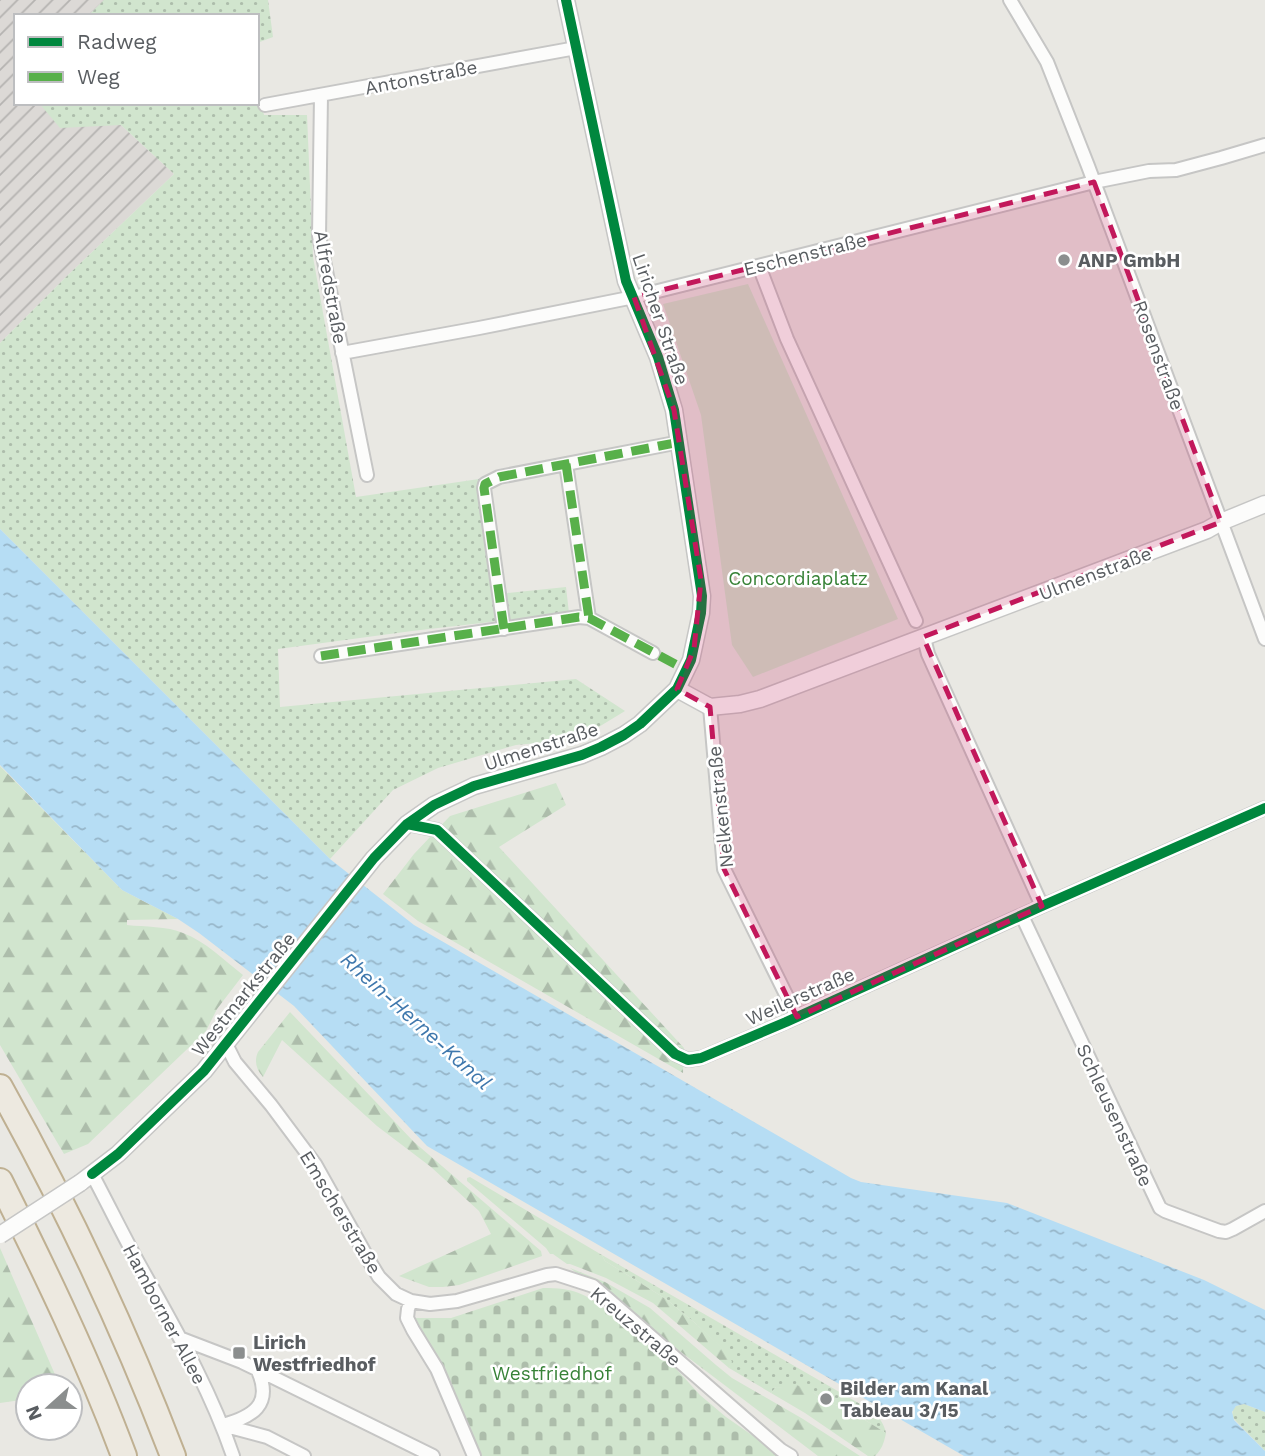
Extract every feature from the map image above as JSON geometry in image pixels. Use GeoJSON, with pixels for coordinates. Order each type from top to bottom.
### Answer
{"type":"FeatureCollection","features":[{"type":"Feature","properties":{"kind":"highway"},"geometry":{"type":"LineString","coordinates":[[0,1087],[86,1251],[144,1378],[173,1456]]}},
{"type":"Feature","properties":{"kind":"highway"},"geometry":{"type":"LineString","coordinates":[[0,1181],[49,1280],[102,1398],[124,1456]]}},
{"type":"Feature","properties":{"kind":"street","name":"Liricher Straße"},"geometry":{"type":"LineString","coordinates":[[566,0],[626,281],[658,357],[674,410],[680,442],[702,596],[691,660],[677,689]]}},
{"type":"Feature","properties":{"kind":"street","name":"Rosenstraße"},"geometry":{"type":"LineString","coordinates":[[1010,0],[1047,62],[1265,639]]}},
{"type":"Feature","properties":{"kind":"street","name":"Antonstraße"},"geometry":{"type":"LineString","coordinates":[[265,105],[576,48]]}},
{"type":"Feature","properties":{"kind":"street","name":"Alfredstraße"},"geometry":{"type":"LineString","coordinates":[[321,96],[319,236],[367,475]]}},
{"type":"Feature","properties":{"kind":"street","name":"Eschenstraße"},"geometry":{"type":"LineString","coordinates":[[342,353],[634,297],[1094,182],[1149,171],[1176,170],[1265,145]]}},
{"type":"Feature","properties":{"kind":"street"},"geometry":{"type":"LineString","coordinates":[[759,265],[787,339],[916,621]]}},
{"type":"Feature","properties":{"kind":"street"},"geometry":{"type":"LineString","coordinates":[[504,629],[485,484],[499,477],[680,442]]}},
{"type":"Feature","properties":{"kind":"street"},"geometry":{"type":"LineString","coordinates":[[566,464],[589,618]]}},
{"type":"Feature","properties":{"kind":"street","name":"Ulmenstraße"},"geometry":{"type":"LineString","coordinates":[[710,707],[760,699],[1207,530],[1265,504]]}},
{"type":"Feature","properties":{"kind":"street"},"geometry":{"type":"LineString","coordinates":[[321,656],[579,617],[589,618],[653,653]]}},
{"type":"Feature","properties":{"kind":"street"},"geometry":{"type":"LineString","coordinates":[[924,638],[928,654],[1042,906]]}},
{"type":"Feature","properties":{"kind":"street"},"geometry":{"type":"LineString","coordinates":[[677,689],[710,707]]}},
{"type":"Feature","properties":{"kind":"street","name":"Ulmenstraße"},"geometry":{"type":"LineString","coordinates":[[407,824],[434,806],[474,786],[601,747],[640,724],[677,689]]}},
{"type":"Feature","properties":{"kind":"street","name":"Nelkenstraße"},"geometry":{"type":"LineString","coordinates":[[710,707],[724,869],[797,1017]]}},
{"type":"Feature","properties":{"kind":"street","name":"Weilerstraße"},"geometry":{"type":"LineString","coordinates":[[407,824],[437,830],[675,1054],[688,1060],[701,1058],[797,1017],[1265,808]]}},
{"type":"Feature","properties":{"kind":"street","name":"Westmarkstraße"},"geometry":{"type":"LineString","coordinates":[[0,1235],[86,1179],[118,1154],[204,1071],[362,873],[407,824]]}},
{"type":"Feature","properties":{"kind":"street","name":"Schleusenstraße"},"geometry":{"type":"LineString","coordinates":[[1022,916],[1160,1208],[1226,1232],[1265,1211]]}},
{"type":"Feature","properties":{"kind":"street","name":"Emscherstraße"},"geometry":{"type":"LineString","coordinates":[[226,1044],[235,1062],[315,1164],[379,1277],[396,1294],[411,1301]]}},
{"type":"Feature","properties":{"kind":"street","name":"Hamborner Allee"},"geometry":{"type":"LineString","coordinates":[[86,1179],[181,1339],[222,1425],[233,1456]]}},
{"type":"Feature","properties":{"kind":"street","name":"Kreuzstraße"},"geometry":{"type":"LineString","coordinates":[[411,1301],[430,1304],[457,1301],[534,1277],[556,1274],[593,1286],[781,1450],[792,1456]]}},
{"type":"Feature","properties":{"kind":"street"},"geometry":{"type":"LineString","coordinates":[[411,1301],[407,1318],[437,1368],[474,1456]]}},
{"type":"Feature","properties":{"kind":"street"},"geometry":{"type":"LineString","coordinates":[[181,1339],[242,1362],[433,1456]]}},
{"type":"Feature","properties":{"kind":"street"},"geometry":{"type":"LineString","coordinates":[[222,1425],[247,1418],[259,1406],[264,1393],[258,1371]]}},
{"type":"Feature","properties":{"kind":"street"},"geometry":{"type":"LineString","coordinates":[[222,1425],[267,1437],[304,1456]]}},
{"type":"Feature","properties":{"kind":"highlighted area"},"geometry":{"type":"Polygon","coordinates":[[[1094,182],[1221,522],[923,637],[1042,906],[797,1017],[724,869],[710,707],[677,689],[694,649],[701,580],[674,410],[634,297],[1094,182]]]}},
{"type":"Feature","properties":{"kind":"shaded area"},"geometry":{"type":"Polygon","coordinates":[[[0,0],[104,0],[90,14],[14,14],[14,105],[103,105],[174,174],[0,343],[0,0]]]}},
{"type":"Feature","properties":{"kind":"green space"},"geometry":{"type":"Polygon","coordinates":[[[104,0],[268,0],[273,37],[259,42],[259,14],[90,14],[104,0]]]}},
{"type":"Feature","properties":{"kind":"green space"},"geometry":{"type":"Polygon","coordinates":[[[259,94],[264,115],[307,115],[313,257],[356,497],[479,479],[499,594],[566,587],[569,613],[278,649],[280,707],[576,679],[625,711],[579,739],[516,745],[438,768],[393,790],[330,859],[0,529],[0,343],[174,174],[121,125],[60,128],[41,105],[259,105],[259,94]]]}},
{"type":"Feature","properties":{"kind":"green space","name":"Concordiaplatz"},"geometry":{"type":"Polygon","coordinates":[[[748,284],[898,619],[753,677],[732,645],[701,415],[663,304],[748,284]]]}},
{"type":"Feature","properties":{"kind":"green space"},"geometry":{"type":"Polygon","coordinates":[[[0,766],[122,890],[178,919],[127,920],[127,925],[163,928],[183,933],[207,946],[243,975],[217,1009],[206,1031],[88,1144],[64,1154],[0,1045],[0,766]]]}},
{"type":"Feature","properties":{"kind":"green space"},"geometry":{"type":"Polygon","coordinates":[[[556,783],[566,805],[499,847],[684,1048],[683,1073],[418,921],[383,894],[414,854],[450,816],[556,783]]]}},
{"type":"Feature","properties":{"kind":"green space"},"geometry":{"type":"Polygon","coordinates":[[[290,1012],[414,1142],[541,1251],[542,1256],[459,1285],[429,1287],[399,1276],[491,1234],[479,1211],[431,1167],[377,1126],[282,1040],[263,1077],[256,1065],[258,1052],[290,1012]]]}},
{"type":"Feature","properties":{"kind":"green space"},"geometry":{"type":"Polygon","coordinates":[[[470,1177],[602,1255],[605,1261],[666,1299],[729,1354],[732,1362],[729,1368],[653,1303],[606,1278],[567,1264],[550,1254],[467,1181],[470,1177]]]}},
{"type":"Feature","properties":{"kind":"green space"},"geometry":{"type":"Polygon","coordinates":[[[0,1248],[54,1372],[14,1372],[14,1401],[0,1403],[0,1248]]]}},
{"type":"Feature","properties":{"kind":"green space"},"geometry":{"type":"Polygon","coordinates":[[[602,1255],[874,1412],[886,1433],[814,1393],[776,1387],[771,1393],[729,1368],[731,1362],[728,1354],[695,1323],[666,1299],[605,1261],[602,1255]]]}},
{"type":"Feature","properties":{"kind":"green space"},"geometry":{"type":"Polygon","coordinates":[[[570,1268],[605,1282],[650,1308],[732,1378],[860,1456],[818,1456],[570,1268]]]}},
{"type":"Feature","properties":{"kind":"green space","name":"Westfriedhof"},"geometry":{"type":"Polygon","coordinates":[[[543,1288],[578,1293],[610,1310],[669,1361],[700,1395],[726,1417],[782,1456],[480,1456],[413,1318],[451,1318],[543,1288]]]}},
{"type":"Feature","properties":{"kind":"green space"},"geometry":{"type":"Polygon","coordinates":[[[797,1385],[826,1402],[847,1409],[886,1433],[875,1456],[868,1456],[771,1393],[776,1387],[791,1388],[797,1385]]]}},
{"type":"Feature","properties":{"kind":"green space"},"geometry":{"type":"Polygon","coordinates":[[[1244,1404],[1265,1412],[1265,1451],[1232,1417],[1233,1409],[1244,1404]]]}},
{"type":"Feature","properties":{"kind":"water","name":"Rhein-Herne-Kanal"},"geometry":{"type":"Polygon","coordinates":[[[0,529],[330,859],[414,925],[851,1178],[861,1182],[1007,1203],[1204,1280],[1265,1310],[1265,1412],[1244,1404],[1236,1406],[1232,1412],[1234,1420],[1265,1451],[1265,1456],[964,1456],[427,1146],[294,1006],[199,933],[122,890],[0,765],[0,529]]]}},
{"type":"Feature","properties":{"kind":"marked path"},"geometry":{"type":"LineString","coordinates":[[504,629],[485,484],[499,477],[680,442]]}},
{"type":"Feature","properties":{"kind":"marked path"},"geometry":{"type":"LineString","coordinates":[[566,464],[589,618]]}},
{"type":"Feature","properties":{"kind":"marked path"},"geometry":{"type":"LineString","coordinates":[[321,656],[579,617],[589,618],[677,665],[686,673]]}},
{"type":"Feature","properties":{"kind":"cycle path"},"geometry":{"type":"LineString","coordinates":[[92,1174],[118,1154],[204,1071],[374,858],[407,824],[434,805],[474,786],[582,755],[624,735],[640,724],[677,689],[691,660],[702,596],[674,410],[658,357],[626,281],[566,0]]}},
{"type":"Feature","properties":{"kind":"cycle path"},"geometry":{"type":"LineString","coordinates":[[407,824],[437,830],[675,1054],[688,1060],[701,1058],[786,1022],[1265,808]]}},
{"type":"Feature","properties":{"kind":"place","name":"ANP GmbH"},"geometry":{"type":"Point","coordinates":[1064,260]}},
{"type":"Feature","properties":{"kind":"place","name":"Lirich Westfriedhof"},"geometry":{"type":"Point","coordinates":[239,1353]}},
{"type":"Feature","properties":{"kind":"place","name":"Bilder am Kanal Tableau 3/15"},"geometry":{"type":"Point","coordinates":[826,1399]}}]}
